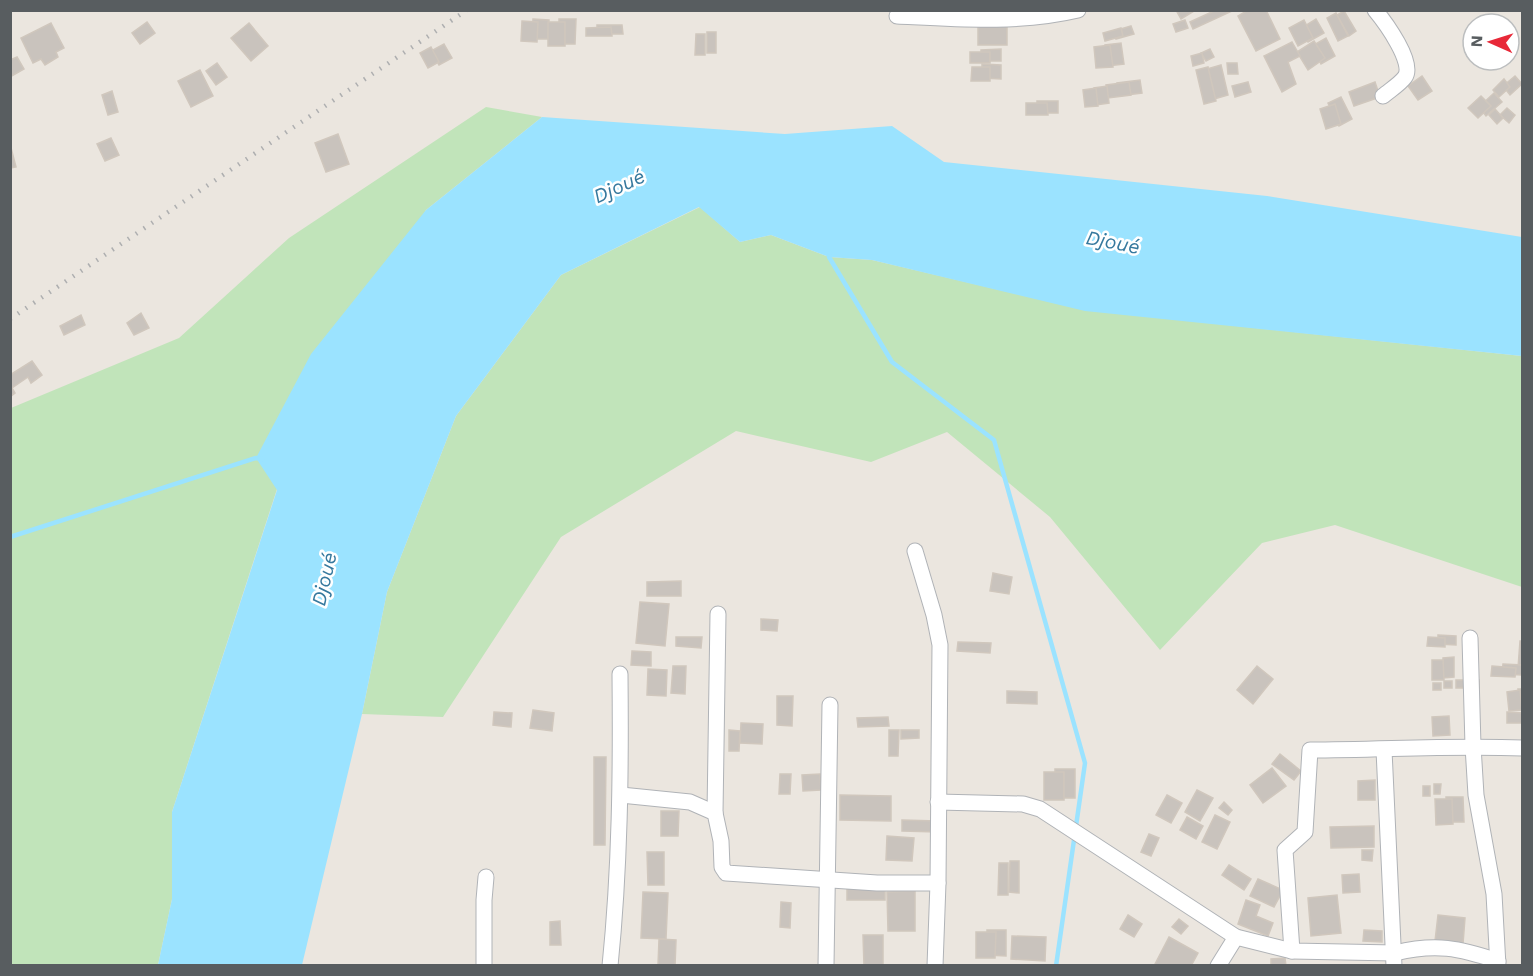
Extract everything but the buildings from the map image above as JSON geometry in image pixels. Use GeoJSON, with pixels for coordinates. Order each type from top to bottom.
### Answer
{"type":"FeatureCollection","features":[{"type":"Feature","properties":{"kind":"street"},"geometry":{"type":"LineString","coordinates":[[897,16],[981,19],[1052,16],[1078,10]]}},
{"type":"Feature","properties":{"kind":"street"},"geometry":{"type":"LineString","coordinates":[[1375,10],[1387,25],[1408,65],[1406,76],[1383,96]]}},
{"type":"Feature","properties":{"kind":"street"},"geometry":{"type":"LineString","coordinates":[[915,551],[934,615],[940,645],[938,883],[934,966]]}},
{"type":"Feature","properties":{"kind":"street"},"geometry":{"type":"LineString","coordinates":[[718,614],[715,813],[721,841],[722,867],[726,873],[877,883],[938,883]]}},
{"type":"Feature","properties":{"kind":"street"},"geometry":{"type":"LineString","coordinates":[[938,802],[1023,804],[1040,809],[1236,937],[1292,951],[1394,959],[1410,949],[1446,947],[1466,950],[1498,963],[1494,894],[1476,795],[1470,638]]}},
{"type":"Feature","properties":{"kind":"street"},"geometry":{"type":"LineString","coordinates":[[610,966],[621,795],[620,674]]}},
{"type":"Feature","properties":{"kind":"street"},"geometry":{"type":"LineString","coordinates":[[826,966],[830,705]]}},
{"type":"Feature","properties":{"kind":"street"},"geometry":{"type":"LineString","coordinates":[[1292,951],[1286,850],[1305,832],[1310,750],[1522,747]]}},
{"type":"Feature","properties":{"kind":"street"},"geometry":{"type":"LineString","coordinates":[[1384,750],[1394,959]]}},
{"type":"Feature","properties":{"kind":"street"},"geometry":{"type":"LineString","coordinates":[[621,795],[690,802],[715,813]]}},
{"type":"Feature","properties":{"kind":"street"},"geometry":{"type":"LineString","coordinates":[[484,966],[486,877]]}},
{"type":"Feature","properties":{"kind":"street"},"geometry":{"type":"LineString","coordinates":[[1218,966],[1236,937]]}},
{"type":"Feature","properties":{"kind":"green space"},"geometry":{"type":"Polygon","coordinates":[[[486,107],[542,117],[426,210],[277,489],[172,812],[172,899],[158,965],[11,966],[11,408],[179,338],[289,238],[486,107]]]}},
{"type":"Feature","properties":{"kind":"green space"},"geometry":{"type":"Polygon","coordinates":[[[700,207],[740,242],[771,235],[829,257],[872,260],[1085,310],[1522,356],[1522,587],[1335,525],[1262,543],[1160,650],[1050,517],[947,432],[871,462],[736,431],[561,537],[443,717],[362,714],[387,592],[456,416],[561,275],[700,207]]]}},
{"type":"Feature","properties":{"kind":"water","name":"Djoué"},"geometry":{"type":"Polygon","coordinates":[[[542,117],[785,134],[892,126],[944,162],[1267,196],[1522,237],[1522,356],[1085,311],[872,260],[829,257],[771,235],[740,242],[699,207],[561,275],[456,416],[387,592],[362,714],[302,965],[158,965],[172,899],[172,812],[277,490],[256,458],[311,354],[426,210],[542,117]]]}},
{"type":"Feature","properties":{"kind":"waterway"},"geometry":{"type":"LineString","coordinates":[[830,253],[829,257],[892,362],[994,440],[1085,763],[1056,966]]}},
{"type":"Feature","properties":{"kind":"waterway"},"geometry":{"type":"LineString","coordinates":[[10,537],[256,458],[262,459]]}},
{"type":"Feature","properties":{"kind":"railway"},"geometry":{"type":"LineString","coordinates":[[10,319],[467,10]]}}]}
